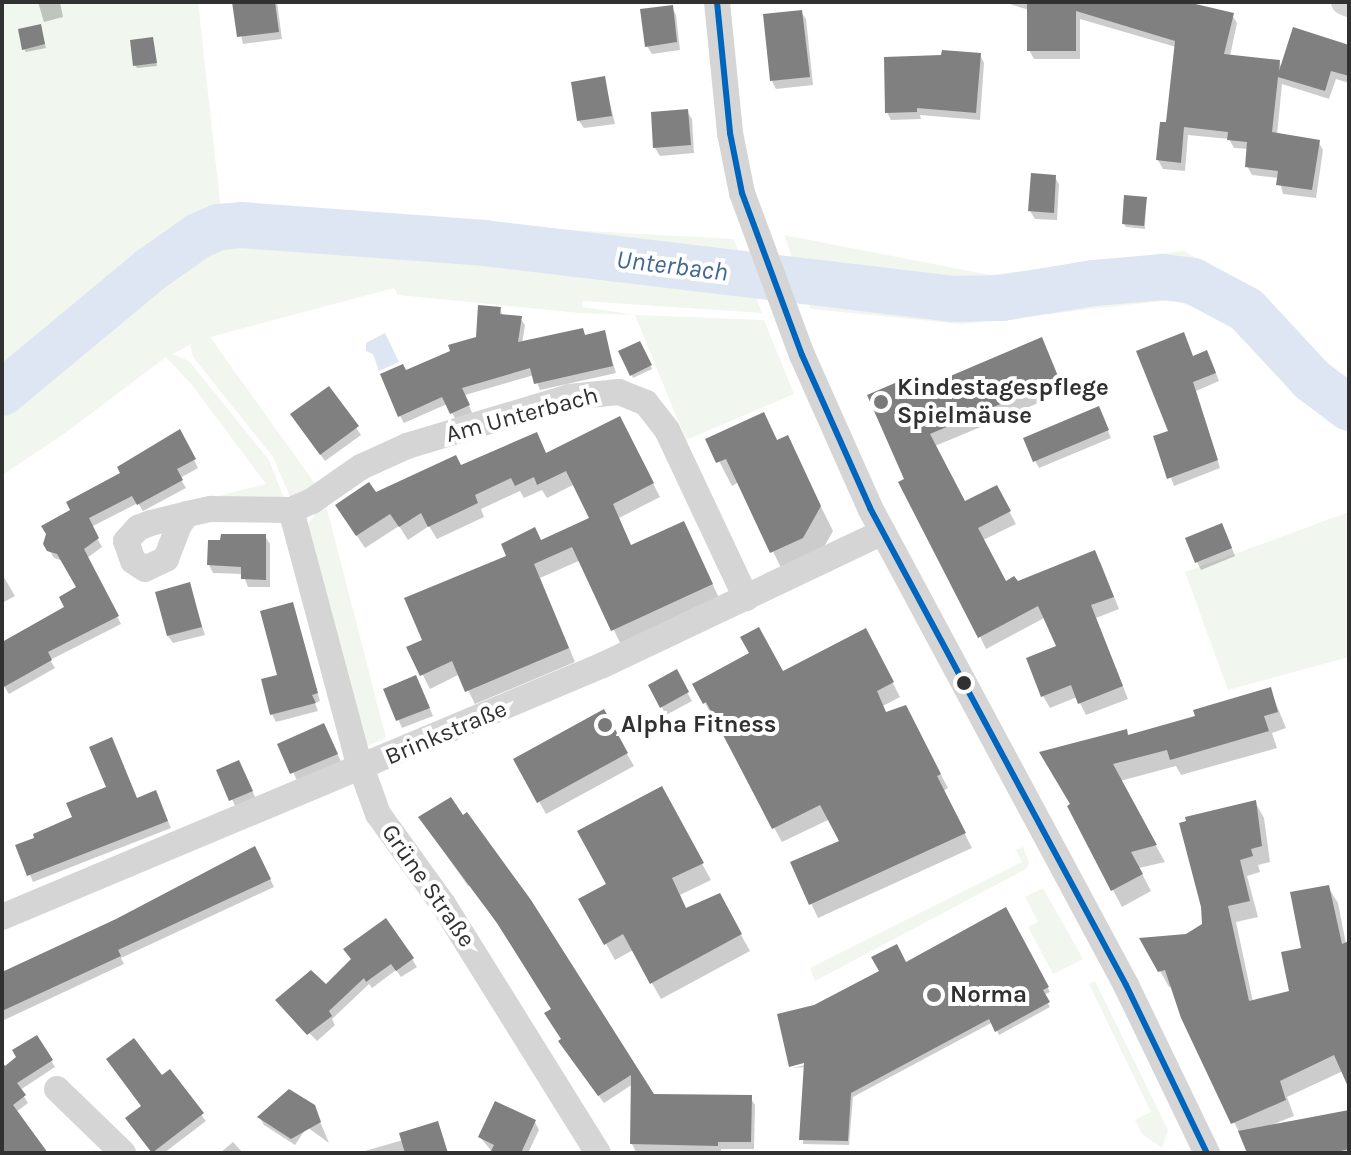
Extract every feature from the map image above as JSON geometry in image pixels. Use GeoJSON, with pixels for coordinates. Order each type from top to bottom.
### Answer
{"type":"FeatureCollection","features":[{"type":"Feature","properties":{"kind":"street"},"geometry":{"type":"LineString","coordinates":[[717,2],[730,133],[742,193],[784,309],[858,482],[883,532],[1126,985],[1207,1153]]}},
{"type":"Feature","properties":{"kind":"street","name":"Am Unterbach"},"geometry":{"type":"LineString","coordinates":[[291,510],[312,501],[361,467],[407,446],[569,397],[619,392],[646,403],[667,430],[746,598]]}},
{"type":"Feature","properties":{"kind":"street"},"geometry":{"type":"LineString","coordinates":[[187,514],[211,509],[291,510]]}},
{"type":"Feature","properties":{"kind":"street","name":"Grüne Straße"},"geometry":{"type":"LineString","coordinates":[[291,510],[362,769],[387,832],[443,904],[598,1153]]}},
{"type":"Feature","properties":{"kind":"street","name":"Brinkstraße"},"geometry":{"type":"LineString","coordinates":[[5,909],[362,769],[603,665],[883,532]]}},
{"type":"Feature","properties":{"kind":"street"},"geometry":{"type":"LineString","coordinates":[[57,1089],[123,1153]]}},
{"type":"Feature","properties":{"kind":"shaded area"},"geometry":{"type":"Polygon","coordinates":[[[2,2],[198,2],[221,211],[734,239],[762,313],[583,301],[582,307],[636,315],[764,320],[794,394],[686,440],[635,315],[580,313],[398,295],[394,288],[210,337],[316,485],[291,499],[273,457],[193,357],[190,345],[172,354],[189,361],[269,460],[285,501],[221,502],[218,496],[266,484],[192,385],[166,357],[68,431],[2,475],[2,2]]]}},
{"type":"Feature","properties":{"kind":"shaded area"},"geometry":{"type":"Polygon","coordinates":[[[784,235],[990,275],[1184,251],[1258,295],[1327,365],[1349,378],[1349,433],[1306,402],[1265,353],[1221,316],[1171,300],[960,324],[811,309],[784,235]]]}},
{"type":"Feature","properties":{"kind":"shaded area"},"geometry":{"type":"Polygon","coordinates":[[[385,333],[399,362],[379,371],[373,354],[366,351],[366,343],[385,333]]]}},
{"type":"Feature","properties":{"kind":"shaded area"},"geometry":{"type":"Polygon","coordinates":[[[325,501],[386,738],[367,746],[307,531],[310,521],[325,501]]]}},
{"type":"Feature","properties":{"kind":"shaded area"},"geometry":{"type":"Polygon","coordinates":[[[1349,512],[1349,657],[1228,690],[1185,572],[1349,512]]]}},
{"type":"Feature","properties":{"kind":"shaded area"},"geometry":{"type":"Polygon","coordinates":[[[1023,847],[1029,863],[1026,869],[815,981],[810,968],[1022,862],[1016,850],[1023,847]]]}},
{"type":"Feature","properties":{"kind":"shaded area"},"geometry":{"type":"Polygon","coordinates":[[[1043,888],[1083,959],[1053,974],[1028,927],[1038,922],[1025,897],[1043,888]]]}},
{"type":"Feature","properties":{"kind":"shaded area"},"geometry":{"type":"Polygon","coordinates":[[[1095,981],[1168,1130],[1162,1148],[1142,1134],[1135,1120],[1151,1112],[1089,984],[1095,981]]]}},
{"type":"Feature","properties":{"kind":"building"},"geometry":{"type":"Polygon","coordinates":[[[232,2],[275,2],[279,32],[237,37],[232,2]]]}},
{"type":"Feature","properties":{"kind":"building"},"geometry":{"type":"Polygon","coordinates":[[[1027,2],[1187,2],[1234,13],[1224,54],[1280,60],[1279,71],[1293,27],[1349,45],[1349,76],[1331,71],[1325,91],[1278,77],[1272,132],[1320,140],[1312,190],[1276,185],[1278,171],[1245,167],[1247,142],[1227,140],[1228,132],[1184,127],[1181,163],[1156,160],[1160,122],[1166,122],[1175,41],[1076,11],[1076,51],[1027,51],[1027,2]]]}},
{"type":"Feature","properties":{"kind":"building"},"geometry":{"type":"Polygon","coordinates":[[[673,5],[677,42],[645,47],[640,9],[673,5]]]}},
{"type":"Feature","properties":{"kind":"building"},"geometry":{"type":"Polygon","coordinates":[[[802,10],[810,77],[770,81],[763,14],[802,10]]]}},
{"type":"Feature","properties":{"kind":"building"},"geometry":{"type":"Polygon","coordinates":[[[41,24],[45,44],[22,50],[18,29],[41,24]]]}},
{"type":"Feature","properties":{"kind":"building"},"geometry":{"type":"Polygon","coordinates":[[[153,37],[157,63],[133,66],[130,40],[153,37]]]}},
{"type":"Feature","properties":{"kind":"building"},"geometry":{"type":"Polygon","coordinates":[[[942,50],[981,53],[976,113],[917,108],[917,112],[885,113],[884,57],[941,55],[942,50]]]}},
{"type":"Feature","properties":{"kind":"building"},"geometry":{"type":"Polygon","coordinates":[[[605,76],[612,116],[577,121],[571,82],[605,76]]]}},
{"type":"Feature","properties":{"kind":"building"},"geometry":{"type":"Polygon","coordinates":[[[688,109],[691,145],[653,148],[651,112],[688,109]]]}},
{"type":"Feature","properties":{"kind":"building"},"geometry":{"type":"Polygon","coordinates":[[[1031,173],[1056,175],[1054,213],[1028,211],[1031,173]]]}},
{"type":"Feature","properties":{"kind":"building"},"geometry":{"type":"Polygon","coordinates":[[[1124,195],[1147,197],[1144,226],[1122,224],[1124,195]]]}},
{"type":"Feature","properties":{"kind":"building"},"geometry":{"type":"Polygon","coordinates":[[[478,305],[501,307],[500,314],[522,316],[518,342],[583,328],[585,335],[605,330],[613,366],[534,384],[530,368],[462,388],[470,405],[450,414],[442,397],[398,417],[380,374],[403,364],[406,370],[450,351],[448,345],[476,337],[478,305]]]}},
{"type":"Feature","properties":{"kind":"building"},"geometry":{"type":"Polygon","coordinates":[[[1184,332],[1193,356],[1207,350],[1216,373],[1193,382],[1218,460],[1167,479],[1153,436],[1168,431],[1136,351],[1184,332]]]}},
{"type":"Feature","properties":{"kind":"building"},"geometry":{"type":"Polygon","coordinates":[[[1042,337],[1059,379],[930,434],[965,501],[997,485],[1011,511],[978,528],[1006,581],[1014,576],[1018,581],[1095,550],[1114,597],[1091,605],[1123,686],[1078,704],[1071,685],[1041,697],[1026,658],[1056,646],[1038,606],[978,638],[898,482],[904,479],[867,395],[902,380],[908,394],[1042,337]]]}},
{"type":"Feature","properties":{"kind":"building"},"geometry":{"type":"Polygon","coordinates":[[[640,341],[652,365],[630,376],[618,351],[640,341]]]}},
{"type":"Feature","properties":{"kind":"building"},"geometry":{"type":"Polygon","coordinates":[[[329,386],[359,426],[320,455],[290,414],[329,386]]]}},
{"type":"Feature","properties":{"kind":"building"},"geometry":{"type":"Polygon","coordinates":[[[1099,406],[1109,430],[1033,462],[1023,438],[1099,406]]]}},
{"type":"Feature","properties":{"kind":"building"},"geometry":{"type":"Polygon","coordinates":[[[764,412],[777,440],[788,435],[821,506],[803,538],[770,553],[726,459],[716,463],[705,439],[764,412]]]}},
{"type":"Feature","properties":{"kind":"building"},"geometry":{"type":"Polygon","coordinates":[[[620,416],[654,483],[613,504],[631,545],[684,521],[713,584],[611,631],[572,547],[534,564],[569,648],[465,692],[452,661],[420,676],[406,647],[422,640],[404,598],[506,556],[501,544],[535,527],[541,540],[589,518],[566,471],[537,485],[534,477],[515,486],[511,478],[475,495],[478,503],[428,527],[421,513],[399,527],[390,514],[356,536],[335,505],[369,482],[376,492],[456,455],[461,465],[537,432],[546,453],[620,416]]]}},
{"type":"Feature","properties":{"kind":"building"},"geometry":{"type":"Polygon","coordinates":[[[180,429],[196,459],[177,469],[183,480],[137,505],[132,496],[89,518],[99,538],[84,549],[119,616],[48,652],[52,660],[2,688],[2,642],[64,607],[59,597],[76,587],[57,554],[47,551],[43,544],[46,534],[41,526],[70,510],[66,502],[120,473],[117,467],[180,429]]]}},
{"type":"Feature","properties":{"kind":"building"},"geometry":{"type":"Polygon","coordinates":[[[1222,523],[1232,548],[1195,563],[1185,538],[1222,523]]]}},
{"type":"Feature","properties":{"kind":"building"},"geometry":{"type":"Polygon","coordinates":[[[221,534],[266,534],[266,580],[241,579],[241,567],[207,565],[208,540],[220,540],[221,534]]]}},
{"type":"Feature","properties":{"kind":"building"},"geometry":{"type":"Polygon","coordinates":[[[190,582],[202,627],[167,636],[155,592],[190,582]]]}},
{"type":"Feature","properties":{"kind":"building"},"geometry":{"type":"Polygon","coordinates":[[[293,602],[318,693],[312,695],[316,703],[270,715],[261,679],[277,675],[260,611],[293,602]]]}},
{"type":"Feature","properties":{"kind":"building"},"geometry":{"type":"Polygon","coordinates":[[[759,627],[783,671],[866,628],[894,682],[877,691],[886,712],[906,705],[941,774],[937,776],[966,833],[809,905],[790,862],[839,841],[820,805],[772,829],[706,702],[703,704],[692,684],[749,653],[740,637],[759,627]]]}},
{"type":"Feature","properties":{"kind":"building"},"geometry":{"type":"Polygon","coordinates":[[[677,669],[689,692],[660,708],[648,685],[677,669]]]}},
{"type":"Feature","properties":{"kind":"building"},"geometry":{"type":"Polygon","coordinates":[[[416,675],[430,708],[396,721],[383,689],[416,675]]]}},
{"type":"Feature","properties":{"kind":"building"},"geometry":{"type":"Polygon","coordinates":[[[1271,687],[1278,712],[1264,716],[1269,731],[1170,760],[1167,750],[1113,764],[1157,845],[1131,852],[1143,874],[1111,891],[1067,806],[1070,804],[1039,752],[1127,729],[1128,735],[1195,716],[1193,710],[1271,687]]]}},
{"type":"Feature","properties":{"kind":"building"},"geometry":{"type":"Polygon","coordinates":[[[604,709],[628,753],[537,803],[513,759],[604,709]]]}},
{"type":"Feature","properties":{"kind":"building"},"geometry":{"type":"Polygon","coordinates":[[[324,723],[338,754],[290,774],[277,744],[324,723]]]}},
{"type":"Feature","properties":{"kind":"building"},"geometry":{"type":"Polygon","coordinates":[[[112,737],[137,798],[156,790],[168,821],[27,876],[15,845],[72,817],[66,803],[106,787],[89,747],[112,737]]]}},
{"type":"Feature","properties":{"kind":"building"},"geometry":{"type":"Polygon","coordinates":[[[239,760],[253,791],[229,801],[216,770],[239,760]]]}},
{"type":"Feature","properties":{"kind":"building"},"geometry":{"type":"Polygon","coordinates":[[[662,786],[704,863],[672,878],[686,908],[720,893],[742,934],[650,984],[623,934],[604,945],[578,899],[606,884],[577,831],[662,786]]]}},
{"type":"Feature","properties":{"kind":"building"},"geometry":{"type":"Polygon","coordinates":[[[451,797],[463,815],[467,812],[531,900],[654,1094],[752,1095],[751,1142],[718,1142],[718,1146],[630,1144],[631,1075],[598,1096],[558,1041],[561,1039],[544,1013],[551,1009],[497,923],[418,817],[451,797]]]}},
{"type":"Feature","properties":{"kind":"building"},"geometry":{"type":"Polygon","coordinates":[[[1256,800],[1262,846],[1251,849],[1253,856],[1240,860],[1250,901],[1228,906],[1249,1001],[1289,991],[1281,952],[1301,948],[1290,892],[1329,885],[1342,944],[1349,941],[1349,1089],[1334,1055],[1280,1081],[1286,1100],[1231,1124],[1181,1018],[1165,970],[1158,972],[1139,938],[1186,934],[1202,924],[1201,907],[1179,823],[1186,821],[1185,817],[1256,800]]]}},
{"type":"Feature","properties":{"kind":"building"},"geometry":{"type":"Polygon","coordinates":[[[255,846],[271,879],[118,950],[121,956],[2,1011],[2,972],[116,919],[255,846]]]}},
{"type":"Feature","properties":{"kind":"building","name":"Norma"},"geometry":{"type":"Polygon","coordinates":[[[1006,907],[1049,987],[1043,990],[1050,1002],[995,1032],[989,1019],[851,1093],[848,1141],[799,1140],[804,1063],[789,1067],[777,1014],[814,1005],[879,971],[871,957],[897,944],[906,962],[1006,907]]]}},
{"type":"Feature","properties":{"kind":"building"},"geometry":{"type":"Polygon","coordinates":[[[386,918],[414,958],[396,971],[391,964],[366,982],[364,978],[329,1011],[332,1016],[307,1035],[275,1000],[311,970],[326,984],[351,959],[343,949],[386,918]]]}},
{"type":"Feature","properties":{"kind":"building"},"geometry":{"type":"Polygon","coordinates":[[[37,1035],[53,1060],[17,1083],[26,1095],[13,1105],[48,1153],[2,1153],[2,1062],[5,1066],[16,1057],[12,1050],[37,1035]]]}},
{"type":"Feature","properties":{"kind":"building"},"geometry":{"type":"Polygon","coordinates":[[[134,1038],[162,1075],[170,1069],[204,1113],[152,1153],[125,1118],[141,1106],[106,1059],[134,1038]]]}},
{"type":"Feature","properties":{"kind":"building"},"geometry":{"type":"Polygon","coordinates":[[[289,1089],[315,1105],[321,1122],[291,1139],[257,1117],[289,1089]]]}},
{"type":"Feature","properties":{"kind":"building"},"geometry":{"type":"Polygon","coordinates":[[[495,1101],[536,1120],[521,1153],[490,1153],[494,1145],[478,1137],[495,1101]]]}},
{"type":"Feature","properties":{"kind":"building"},"geometry":{"type":"Polygon","coordinates":[[[1349,1110],[1349,1149],[1333,1153],[1247,1153],[1238,1131],[1349,1110]]]}},
{"type":"Feature","properties":{"kind":"building"},"geometry":{"type":"Polygon","coordinates":[[[438,1121],[448,1153],[405,1153],[399,1133],[438,1121]]]}},
{"type":"Feature","properties":{"kind":"waterway","name":"Unterbach"},"geometry":{"type":"LineString","coordinates":[[2,393],[150,270],[198,236],[219,227],[241,225],[484,243],[953,299],[1002,298],[1094,283],[1162,277],[1193,281],[1247,310],[1312,380],[1349,408]]}},
{"type":"Feature","properties":{"kind":"transit line"},"geometry":{"type":"LineString","coordinates":[[717,2],[730,133],[742,193],[802,355],[870,508],[1126,985],[1207,1153]]}},
{"type":"Feature","properties":{"kind":"place","name":"Kindestagespflege Spielmäuse"},"geometry":{"type":"Point","coordinates":[881,402]}},
{"type":"Feature","properties":{"kind":"place","name":"Alpha Fitness"},"geometry":{"type":"Point","coordinates":[605,725]}},
{"type":"Feature","properties":{"kind":"place","name":"Norma"},"geometry":{"type":"Point","coordinates":[934,995]}}]}
